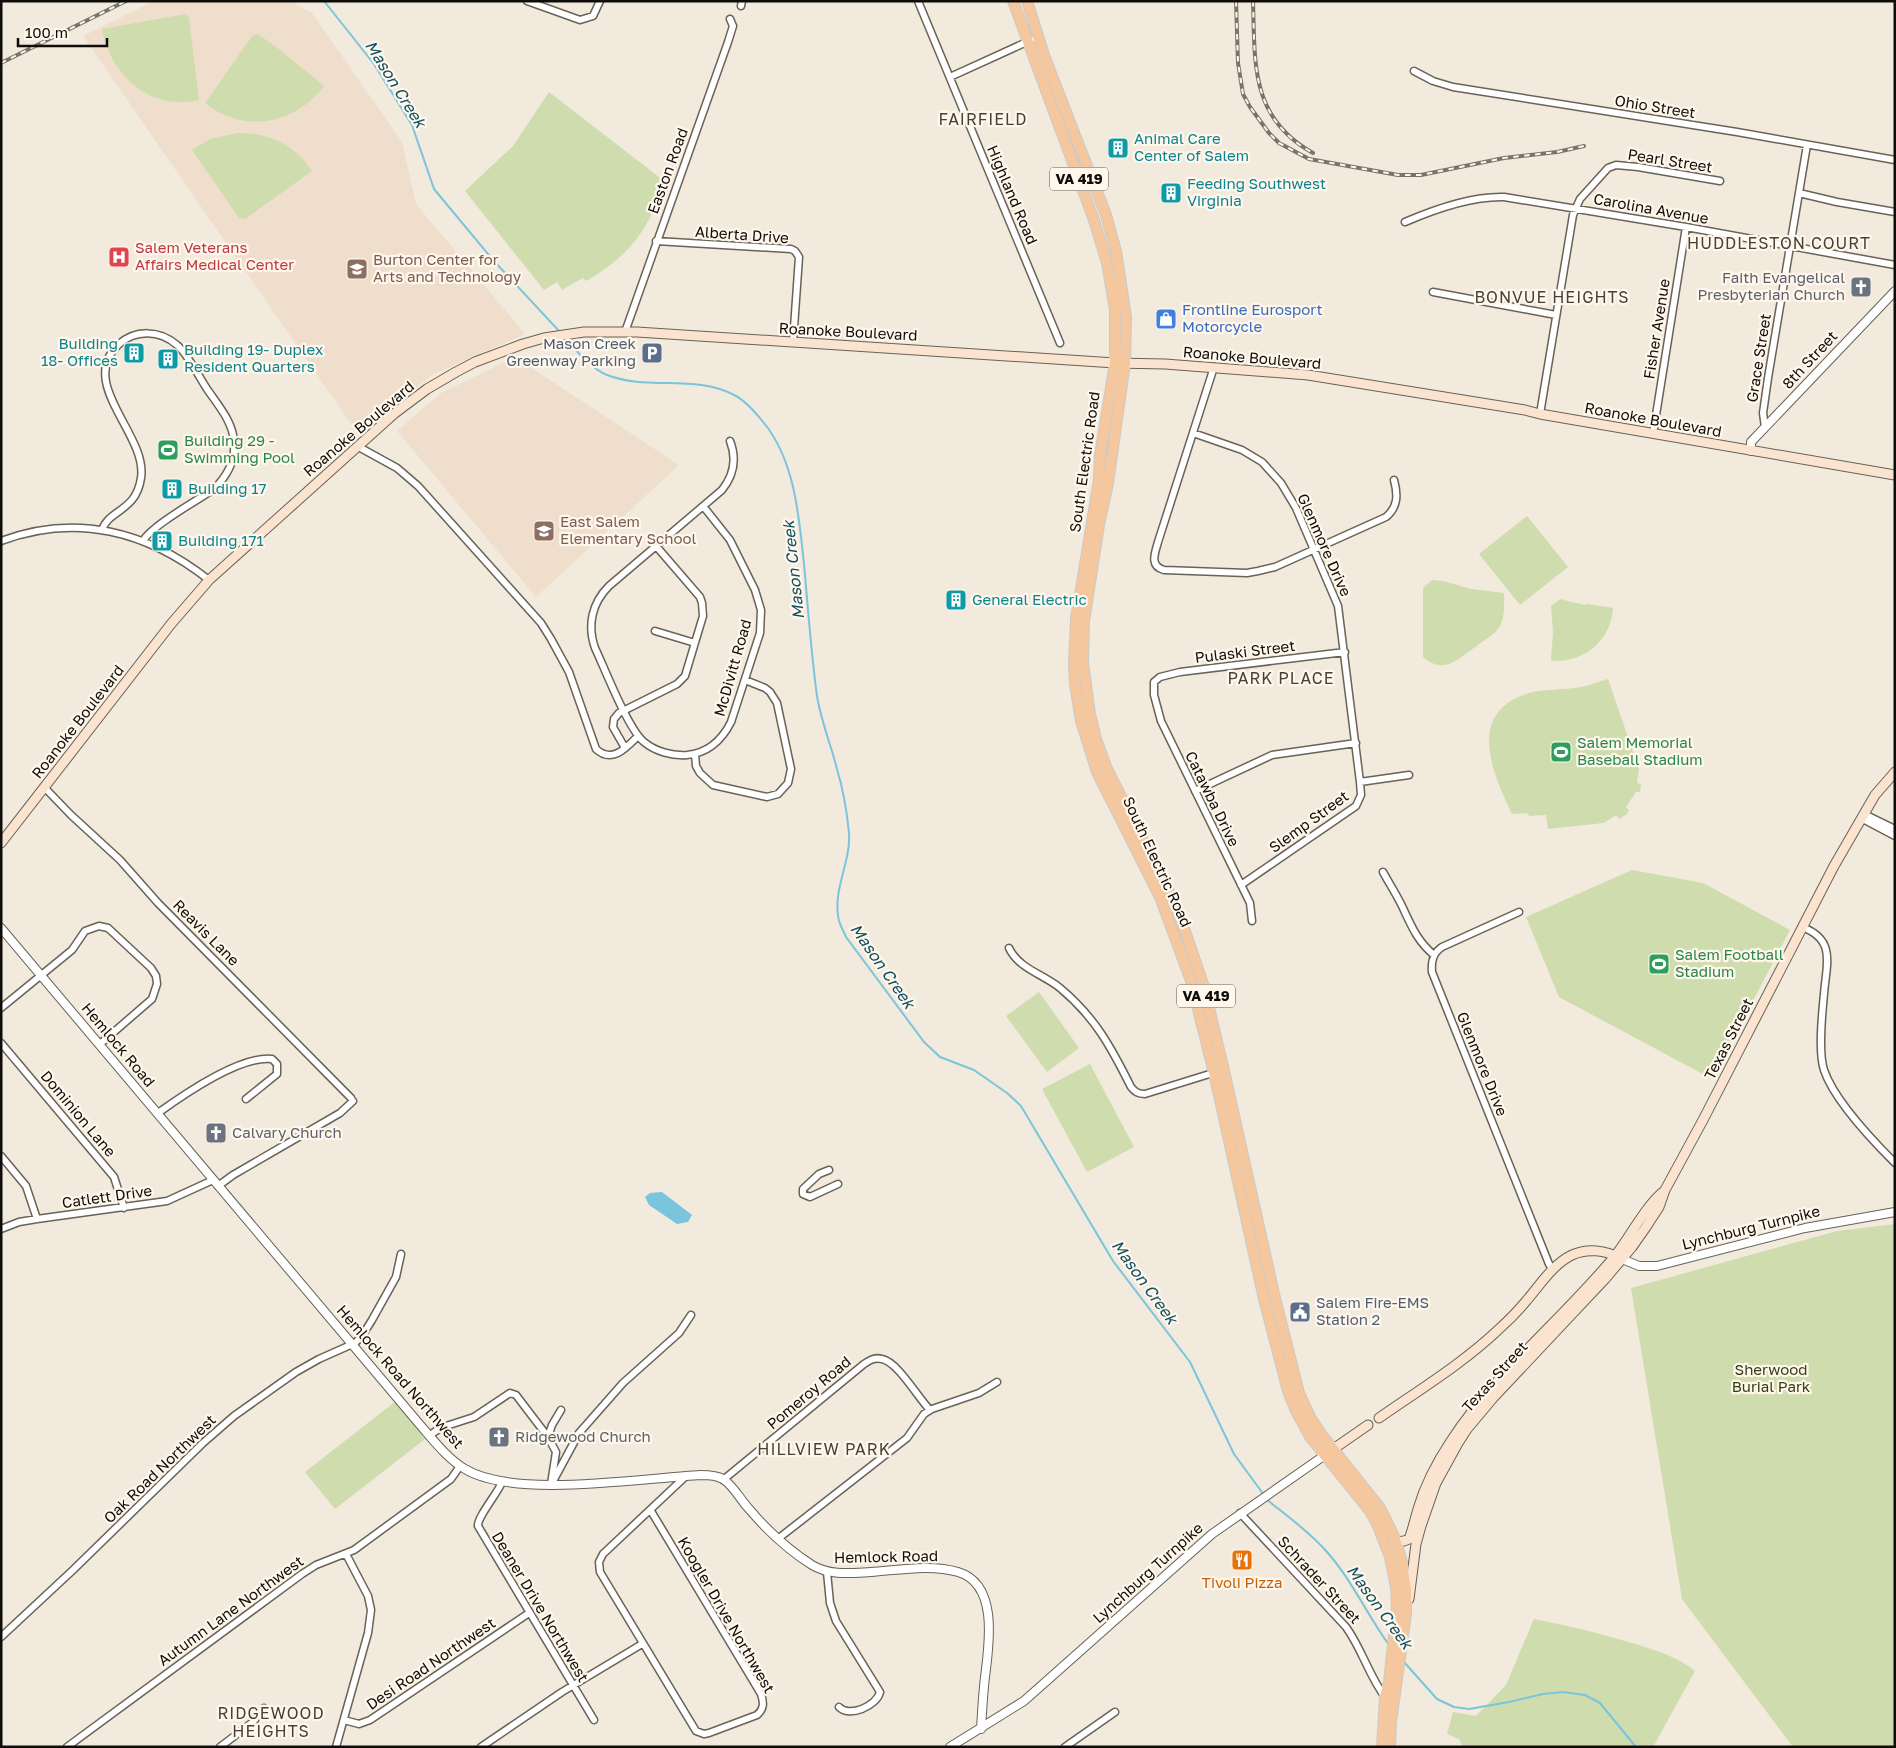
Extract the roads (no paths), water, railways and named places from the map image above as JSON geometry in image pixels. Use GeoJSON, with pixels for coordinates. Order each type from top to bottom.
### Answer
{"type":"FeatureCollection","features":[{"type":"Feature","properties":{"kind":"main road","name":"South Electric Road"},"geometry":{"type":"LineString","coordinates":[[1013,1],[1103,248],[1115,310],[1120,363]]}},
{"type":"Feature","properties":{"kind":"main road","name":"South Electric Road"},"geometry":{"type":"LineString","coordinates":[[1026,1],[1045,58],[1106,215],[1116,251],[1126,316],[1120,363],[1100,454],[1099,480],[1076,619],[1074,663],[1078,706],[1086,740],[1097,772],[1154,882],[1182,952],[1219,1072],[1264,1299],[1288,1391],[1304,1427],[1380,1508],[1396,1542],[1404,1574],[1406,1614],[1399,1633]]}},
{"type":"Feature","properties":{"kind":"main road","name":"Roanoke Boulevard"},"geometry":{"type":"LineString","coordinates":[[1,843],[171,624],[208,580],[357,446],[422,393],[456,372],[503,351],[544,338],[566,334],[625,332],[1120,363],[1214,367],[1308,375],[1486,403],[1653,434],[1895,475]]}},
{"type":"Feature","properties":{"kind":"main road","name":"Texas Street"},"geometry":{"type":"LineString","coordinates":[[1406,1614],[1416,1544],[1421,1526],[1436,1483],[1458,1443],[1493,1398],[1619,1257],[1659,1207],[1665,1190],[1710,1107],[1802,927],[1863,816],[1895,772]]}},
{"type":"Feature","properties":{"kind":"main road","name":"Lynchburg Turnpike"},"geometry":{"type":"LineString","coordinates":[[1379,1418],[1485,1342],[1516,1313],[1554,1270],[1573,1254],[1594,1251],[1607,1257],[1619,1257]]}},
{"type":"Feature","properties":{"kind":"main road","name":"Texas Street"},"geometry":{"type":"LineString","coordinates":[[1396,1542],[1404,1542],[1409,1539],[1430,1478],[1450,1441],[1465,1420],[1488,1392],[1619,1257]]}},
{"type":"Feature","properties":{"kind":"main road","name":"Lynchburg Turnpike"},"geometry":{"type":"LineString","coordinates":[[1329,1452],[1368,1425]]}},
{"type":"Feature","properties":{"kind":"main road","name":"South Electric Road"},"geometry":{"type":"LineString","coordinates":[[1329,1452],[1378,1526],[1385,1541],[1393,1570],[1399,1633],[1392,1686],[1390,1747]]}},
{"type":"Feature","properties":{"kind":"main road","name":"South Electric Road"},"geometry":{"type":"LineString","coordinates":[[1382,1747],[1386,1697],[1392,1686]]}},
{"type":"Feature","properties":{"kind":"street"},"geometry":{"type":"LineString","coordinates":[[527,1],[580,20],[593,16],[600,1]]}},
{"type":"Feature","properties":{"kind":"street","name":"Highland Road"},"geometry":{"type":"LineString","coordinates":[[918,1],[1060,343]]}},
{"type":"Feature","properties":{"kind":"street","name":"Easton Road"},"geometry":{"type":"LineString","coordinates":[[625,332],[733,26],[730,19]]}},
{"type":"Feature","properties":{"kind":"street"},"geometry":{"type":"LineString","coordinates":[[950,77],[1038,36]]}},
{"type":"Feature","properties":{"kind":"street","name":"Ohio Street"},"geometry":{"type":"LineString","coordinates":[[1414,70],[1433,81],[1453,87],[1737,132],[1895,160]]}},
{"type":"Feature","properties":{"kind":"street","name":"Grace Street"},"geometry":{"type":"LineString","coordinates":[[1765,427],[1763,413],[1807,145]]}},
{"type":"Feature","properties":{"kind":"street","name":"Pearl Street"},"geometry":{"type":"LineString","coordinates":[[1540,414],[1574,208],[1580,198],[1608,168],[1616,165],[1638,167],[1720,182]]}},
{"type":"Feature","properties":{"kind":"street"},"geometry":{"type":"LineString","coordinates":[[1799,193],[1895,212]]}},
{"type":"Feature","properties":{"kind":"street","name":"Carolina Avenue"},"geometry":{"type":"LineString","coordinates":[[1405,222],[1423,214],[1483,198],[1504,197],[1686,227],[1895,265]]}},
{"type":"Feature","properties":{"kind":"street","name":"Fisher Avenue"},"geometry":{"type":"LineString","coordinates":[[1653,434],[1686,227]]}},
{"type":"Feature","properties":{"kind":"street","name":"Alberta Drive"},"geometry":{"type":"LineString","coordinates":[[656,241],[791,249],[795,251],[799,257],[793,342]]}},
{"type":"Feature","properties":{"kind":"street","name":"8th Street"},"geometry":{"type":"LineString","coordinates":[[1751,451],[1751,442],[1895,291]]}},
{"type":"Feature","properties":{"kind":"street"},"geometry":{"type":"LineString","coordinates":[[1432,292],[1556,315]]}},
{"type":"Feature","properties":{"kind":"street"},"geometry":{"type":"LineString","coordinates":[[102,530],[104,523],[131,504],[140,485],[142,471],[139,456],[108,391],[105,376],[108,360],[116,346],[130,336],[146,333],[161,335],[181,348],[221,409],[232,431],[235,450],[230,468],[221,483],[146,535],[143,540]]}},
{"type":"Feature","properties":{"kind":"street"},"geometry":{"type":"LineString","coordinates":[[1214,367],[1158,542],[1154,562],[1158,568],[1164,570],[1247,573],[1275,567],[1386,517],[1390,514],[1397,500],[1394,480]]}},
{"type":"Feature","properties":{"kind":"street","name":"Glenmore Drive"},"geometry":{"type":"LineString","coordinates":[[1193,433],[1242,450],[1262,462],[1289,495],[1338,606],[1360,782]]}},
{"type":"Feature","properties":{"kind":"street"},"geometry":{"type":"LineString","coordinates":[[730,441],[734,462],[731,477],[722,490],[604,591],[598,600],[592,616],[591,633],[595,648],[624,711],[638,736],[644,742],[660,751],[678,755],[695,754],[696,766],[700,773],[713,785],[767,797],[778,794],[788,783],[791,769],[777,703],[765,688],[745,680]]}},
{"type":"Feature","properties":{"kind":"street"},"geometry":{"type":"LineString","coordinates":[[357,446],[397,468],[418,486],[541,623],[569,672],[596,750],[603,755],[618,754],[638,736]]}},
{"type":"Feature","properties":{"kind":"street","name":"McDivitt Road"},"geometry":{"type":"LineString","coordinates":[[695,754],[713,745],[727,730],[761,628],[759,601],[730,540],[703,506]]}},
{"type":"Feature","properties":{"kind":"street"},"geometry":{"type":"LineString","coordinates":[[1,541],[28,532],[50,528],[74,526],[102,530],[143,540],[179,558],[208,580]]}},
{"type":"Feature","properties":{"kind":"street"},"geometry":{"type":"LineString","coordinates":[[625,748],[613,727],[614,719],[619,713],[677,684],[685,676],[703,616],[702,603],[696,592],[656,546]]}},
{"type":"Feature","properties":{"kind":"street"},"geometry":{"type":"LineString","coordinates":[[655,630],[695,643]]}},
{"type":"Feature","properties":{"kind":"street","name":"Pulaski Street"},"geometry":{"type":"LineString","coordinates":[[1153,686],[1160,677],[1180,672],[1345,652]]}},
{"type":"Feature","properties":{"kind":"street","name":"Catawba Drive"},"geometry":{"type":"LineString","coordinates":[[1153,686],[1161,721],[1250,904],[1252,921]]}},
{"type":"Feature","properties":{"kind":"street"},"geometry":{"type":"LineString","coordinates":[[1195,791],[1272,754],[1356,743]]}},
{"type":"Feature","properties":{"kind":"street","name":"Slemp Street"},"geometry":{"type":"LineString","coordinates":[[1241,885],[1356,806],[1361,795],[1360,782],[1409,775]]}},
{"type":"Feature","properties":{"kind":"street","name":"Reavis Lane"},"geometry":{"type":"LineString","coordinates":[[44,786],[71,815],[120,860],[158,903],[352,1099]]}},
{"type":"Feature","properties":{"kind":"street"},"geometry":{"type":"LineString","coordinates":[[1863,816],[1895,829]]}},
{"type":"Feature","properties":{"kind":"street"},"geometry":{"type":"LineString","coordinates":[[1863,816],[1895,836]]}},
{"type":"Feature","properties":{"kind":"street"},"geometry":{"type":"LineString","coordinates":[[1383,872],[1415,934],[1426,948],[1434,954],[1442,947],[1519,912]]}},
{"type":"Feature","properties":{"kind":"street"},"geometry":{"type":"LineString","coordinates":[[1,1008],[72,950],[85,931],[99,926],[112,931],[154,971],[158,984],[152,999],[100,1044]]}},
{"type":"Feature","properties":{"kind":"street"},"geometry":{"type":"LineString","coordinates":[[1802,927],[1813,931],[1820,938],[1826,947],[1828,957],[1824,993],[1821,1058],[1824,1069],[1830,1084],[1868,1136],[1895,1163]]}},
{"type":"Feature","properties":{"kind":"street","name":"Hemlock Road"},"geometry":{"type":"LineString","coordinates":[[1,928],[216,1183]]}},
{"type":"Feature","properties":{"kind":"street"},"geometry":{"type":"LineString","coordinates":[[1009,948],[1018,961],[1059,987],[1098,1026],[1114,1053],[1130,1087],[1135,1092],[1145,1094],[1219,1072]]}},
{"type":"Feature","properties":{"kind":"street","name":"Glenmore Drive"},"geometry":{"type":"LineString","coordinates":[[1434,954],[1432,972],[1549,1264],[1554,1270]]}},
{"type":"Feature","properties":{"kind":"street","name":"Dominion Lane"},"geometry":{"type":"LineString","coordinates":[[1,1043],[105,1166],[117,1184],[124,1208]]}},
{"type":"Feature","properties":{"kind":"street"},"geometry":{"type":"LineString","coordinates":[[158,1113],[212,1078],[254,1060],[272,1059],[277,1064],[277,1074],[246,1099]]}},
{"type":"Feature","properties":{"kind":"street","name":"Catlett Drive"},"geometry":{"type":"LineString","coordinates":[[1,1229],[19,1222],[167,1201],[216,1183],[233,1176],[340,1113],[352,1099]]}},
{"type":"Feature","properties":{"kind":"street"},"geometry":{"type":"LineString","coordinates":[[1,1156],[26,1186],[37,1219]]}},
{"type":"Feature","properties":{"kind":"street"},"geometry":{"type":"LineString","coordinates":[[829,1170],[813,1179],[803,1189],[803,1194],[810,1197],[838,1184]]}},
{"type":"Feature","properties":{"kind":"street","name":"Hemlock Road Northwest"},"geometry":{"type":"LineString","coordinates":[[216,1183],[430,1436],[460,1466],[474,1474],[502,1482],[551,1485],[710,1475],[723,1480]]}},
{"type":"Feature","properties":{"kind":"street","name":"Lynchburg Turnpike"},"geometry":{"type":"LineString","coordinates":[[1619,1257],[1640,1266],[1657,1266],[1822,1225],[1895,1212]]}},
{"type":"Feature","properties":{"kind":"street"},"geometry":{"type":"LineString","coordinates":[[353,1344],[362,1336],[396,1277],[401,1254]]}},
{"type":"Feature","properties":{"kind":"street"},"geometry":{"type":"LineString","coordinates":[[551,1485],[579,1433],[623,1383],[679,1333],[691,1315]]}},
{"type":"Feature","properties":{"kind":"street","name":"Oak Road Northwest"},"geometry":{"type":"LineString","coordinates":[[1,1637],[74,1570],[203,1443],[234,1416],[296,1372],[319,1359],[353,1344]]}},
{"type":"Feature","properties":{"kind":"street","name":"Pomeroy Road"},"geometry":{"type":"LineString","coordinates":[[723,1480],[864,1364],[874,1359],[882,1359],[891,1363],[930,1410]]}},
{"type":"Feature","properties":{"kind":"street"},"geometry":{"type":"LineString","coordinates":[[723,1480],[760,1521],[779,1538],[907,1438],[921,1418],[930,1410],[979,1393],[997,1382]]}},
{"type":"Feature","properties":{"kind":"street"},"geometry":{"type":"LineString","coordinates":[[430,1436],[440,1428],[474,1417],[510,1393],[516,1395],[548,1437],[556,1452],[551,1485]]}},
{"type":"Feature","properties":{"kind":"street"},"geometry":{"type":"LineString","coordinates":[[548,1437],[552,1425],[561,1410]]}},
{"type":"Feature","properties":{"kind":"street","name":"Lynchburg Turnpike"},"geometry":{"type":"LineString","coordinates":[[950,1747],[1011,1710],[1038,1690],[1200,1544],[1248,1507],[1329,1452]]}},
{"type":"Feature","properties":{"kind":"street","name":"Autumn Lane Northwest"},"geometry":{"type":"LineString","coordinates":[[67,1747],[302,1574],[323,1562],[346,1554],[444,1484],[455,1474],[460,1466]]}},
{"type":"Feature","properties":{"kind":"street"},"geometry":{"type":"LineString","coordinates":[[651,1511],[686,1476]]}},
{"type":"Feature","properties":{"kind":"street","name":"Deaner Drive Northwest"},"geometry":{"type":"LineString","coordinates":[[502,1482],[494,1498],[478,1520],[478,1526],[594,1720]]}},
{"type":"Feature","properties":{"kind":"street","name":"Koogler Drive Northwest"},"geometry":{"type":"LineString","coordinates":[[651,1511],[763,1700],[762,1709],[760,1712],[740,1722],[709,1733],[704,1734],[696,1731],[642,1644],[600,1572],[599,1562],[603,1554],[651,1511]]}},
{"type":"Feature","properties":{"kind":"street","name":"Schrader Street"},"geometry":{"type":"LineString","coordinates":[[1240,1513],[1346,1627],[1360,1647],[1377,1686],[1386,1697]]}},
{"type":"Feature","properties":{"kind":"street","name":"Hemlock Road"},"geometry":{"type":"LineString","coordinates":[[779,1538],[799,1555],[819,1569],[827,1572],[846,1573],[932,1569],[958,1572],[972,1580],[984,1598],[990,1632],[980,1729]]}},
{"type":"Feature","properties":{"kind":"street"},"geometry":{"type":"LineString","coordinates":[[336,1747],[368,1633],[371,1610],[368,1596],[346,1554]]}},
{"type":"Feature","properties":{"kind":"street"},"geometry":{"type":"LineString","coordinates":[[827,1572],[830,1603],[836,1621],[880,1692],[875,1701],[852,1712],[844,1711],[839,1707]]}},
{"type":"Feature","properties":{"kind":"street","name":"Desi Road Northwest"},"geometry":{"type":"LineString","coordinates":[[344,1720],[359,1724],[370,1720],[529,1613]]}},
{"type":"Feature","properties":{"kind":"street"},"geometry":{"type":"LineString","coordinates":[[481,1747],[573,1686],[642,1644]]}},
{"type":"Feature","properties":{"kind":"street"},"geometry":{"type":"LineString","coordinates":[[220,1747],[253,1722],[264,1708]]}},
{"type":"Feature","properties":{"kind":"street"},"geometry":{"type":"LineString","coordinates":[[1065,1747],[1115,1712]]}},
{"type":"Feature","properties":{"kind":"water","name":"Building 29 - Swimming Pool"},"geometry":{"type":"Polygon","coordinates":[[[166,440],[177,456],[169,461],[158,445],[166,440]]]}},
{"type":"Feature","properties":{"kind":"water"},"geometry":{"type":"Polygon","coordinates":[[[662,1192],[692,1215],[688,1222],[677,1224],[649,1205],[645,1197],[650,1193],[662,1192]]]}},
{"type":"Feature","properties":{"kind":"waterway","name":"Mason Creek"},"geometry":{"type":"LineString","coordinates":[[324,1],[374,64],[412,125],[434,189],[493,260],[560,332]]}},
{"type":"Feature","properties":{"kind":"waterway","name":"Mason Creek"},"geometry":{"type":"LineString","coordinates":[[565,338],[589,364],[607,375],[639,382],[703,385],[734,395],[754,411],[774,438],[783,454],[794,490],[802,546],[817,696],[841,784],[847,817],[849,833],[848,854],[837,905],[838,918],[842,929],[924,1042],[940,1057],[974,1070],[1007,1093],[1021,1106],[1113,1261],[1190,1362],[1234,1454],[1264,1495]]}},
{"type":"Feature","properties":{"kind":"waterway","name":"Mason Creek"},"geometry":{"type":"LineString","coordinates":[[1266,1499],[1306,1531],[1327,1552],[1344,1574],[1389,1645]]}},
{"type":"Feature","properties":{"kind":"waterway","name":"Mason Creek"},"geometry":{"type":"LineString","coordinates":[[1404,1662],[1437,1699],[1454,1707],[1469,1709],[1543,1694],[1563,1692],[1585,1695],[1600,1703],[1636,1747]]}},
{"type":"Feature","properties":{"kind":"railway"},"geometry":{"type":"LineString","coordinates":[[1,63],[126,1]]}},
{"type":"Feature","properties":{"kind":"railway"},"geometry":{"type":"LineString","coordinates":[[1236,1],[1238,63],[1243,94],[1269,133],[1279,143],[1309,159],[1398,175],[1421,175],[1504,158],[1557,152],[1584,146]]}},
{"type":"Feature","properties":{"kind":"railway"},"geometry":{"type":"LineString","coordinates":[[1253,1],[1256,68],[1260,88],[1267,106],[1277,123],[1292,139],[1313,153]]}},
{"type":"Feature","properties":{"kind":"place","name":"Animal Care Center of Salem"},"geometry":{"type":"Point","coordinates":[1118,148]}},
{"type":"Feature","properties":{"kind":"place","name":"Feeding Southwest Virginia"},"geometry":{"type":"Point","coordinates":[1171,193]}},
{"type":"Feature","properties":{"kind":"place","name":"Salem Veterans Affairs Medical Center"},"geometry":{"type":"Point","coordinates":[119,257]}},
{"type":"Feature","properties":{"kind":"place","name":"Burton Center for Arts and Technology"},"geometry":{"type":"Point","coordinates":[357,269]}},
{"type":"Feature","properties":{"kind":"place","name":"Faith Evangelical Presbyterian Church"},"geometry":{"type":"Point","coordinates":[1861,287]}},
{"type":"Feature","properties":{"kind":"place","name":"Frontline Eurosport Motorcycle"},"geometry":{"type":"Point","coordinates":[1166,319]}},
{"type":"Feature","properties":{"kind":"place","name":"Building 18- Offices"},"geometry":{"type":"Point","coordinates":[134,353]}},
{"type":"Feature","properties":{"kind":"place","name":"Mason Creek Greenway Parking"},"geometry":{"type":"Point","coordinates":[652,353]}},
{"type":"Feature","properties":{"kind":"place","name":"Building 19- Duplex Resident Quarters"},"geometry":{"type":"Point","coordinates":[168,359]}},
{"type":"Feature","properties":{"kind":"place","name":"Building 29 - Swimming Pool"},"geometry":{"type":"Point","coordinates":[168,450]}},
{"type":"Feature","properties":{"kind":"place","name":"Building 17"},"geometry":{"type":"Point","coordinates":[172,489]}},
{"type":"Feature","properties":{"kind":"place","name":"East Salem Elementary School"},"geometry":{"type":"Point","coordinates":[544,531]}},
{"type":"Feature","properties":{"kind":"place","name":"Building 171"},"geometry":{"type":"Point","coordinates":[162,541]}},
{"type":"Feature","properties":{"kind":"place","name":"General Electric"},"geometry":{"type":"Point","coordinates":[956,600]}},
{"type":"Feature","properties":{"kind":"place","name":"Salem Memorial Baseball Stadium"},"geometry":{"type":"Point","coordinates":[1561,752]}},
{"type":"Feature","properties":{"kind":"place","name":"Salem Football Stadium"},"geometry":{"type":"Point","coordinates":[1659,964]}},
{"type":"Feature","properties":{"kind":"place","name":"Calvary Church"},"geometry":{"type":"Point","coordinates":[216,1133]}},
{"type":"Feature","properties":{"kind":"place","name":"Salem Fire-EMS Station 2"},"geometry":{"type":"Point","coordinates":[1300,1312]}},
{"type":"Feature","properties":{"kind":"place","name":"Ridgewood Church"},"geometry":{"type":"Point","coordinates":[499,1437]}},
{"type":"Feature","properties":{"kind":"place","name":"Tivoli Pizza"},"geometry":{"type":"Point","coordinates":[1242,1560]}},
{"type":"Feature","properties":{"kind":"district","name":"FAIRFIELD"},"geometry":{"type":"Point","coordinates":[983,119]}},
{"type":"Feature","properties":{"kind":"district","name":"HUDDLESTON COURT"},"geometry":{"type":"Point","coordinates":[1779,243]}},
{"type":"Feature","properties":{"kind":"district","name":"BONVUE HEIGHTS"},"geometry":{"type":"Point","coordinates":[1552,297]}},
{"type":"Feature","properties":{"kind":"district","name":"PARK PLACE"},"geometry":{"type":"Point","coordinates":[1281,678]}},
{"type":"Feature","properties":{"kind":"district","name":"HILLVIEW PARK"},"geometry":{"type":"Point","coordinates":[824,1449]}},
{"type":"Feature","properties":{"kind":"district","name":"RIDGEWOOD HEIGHTS"},"geometry":{"type":"Point","coordinates":[271,1722]}},
{"type":"Feature","properties":{"kind":"park label","name":"Sherwood Burial Park"},"geometry":{"type":"Point","coordinates":[1771,1378]}}]}
